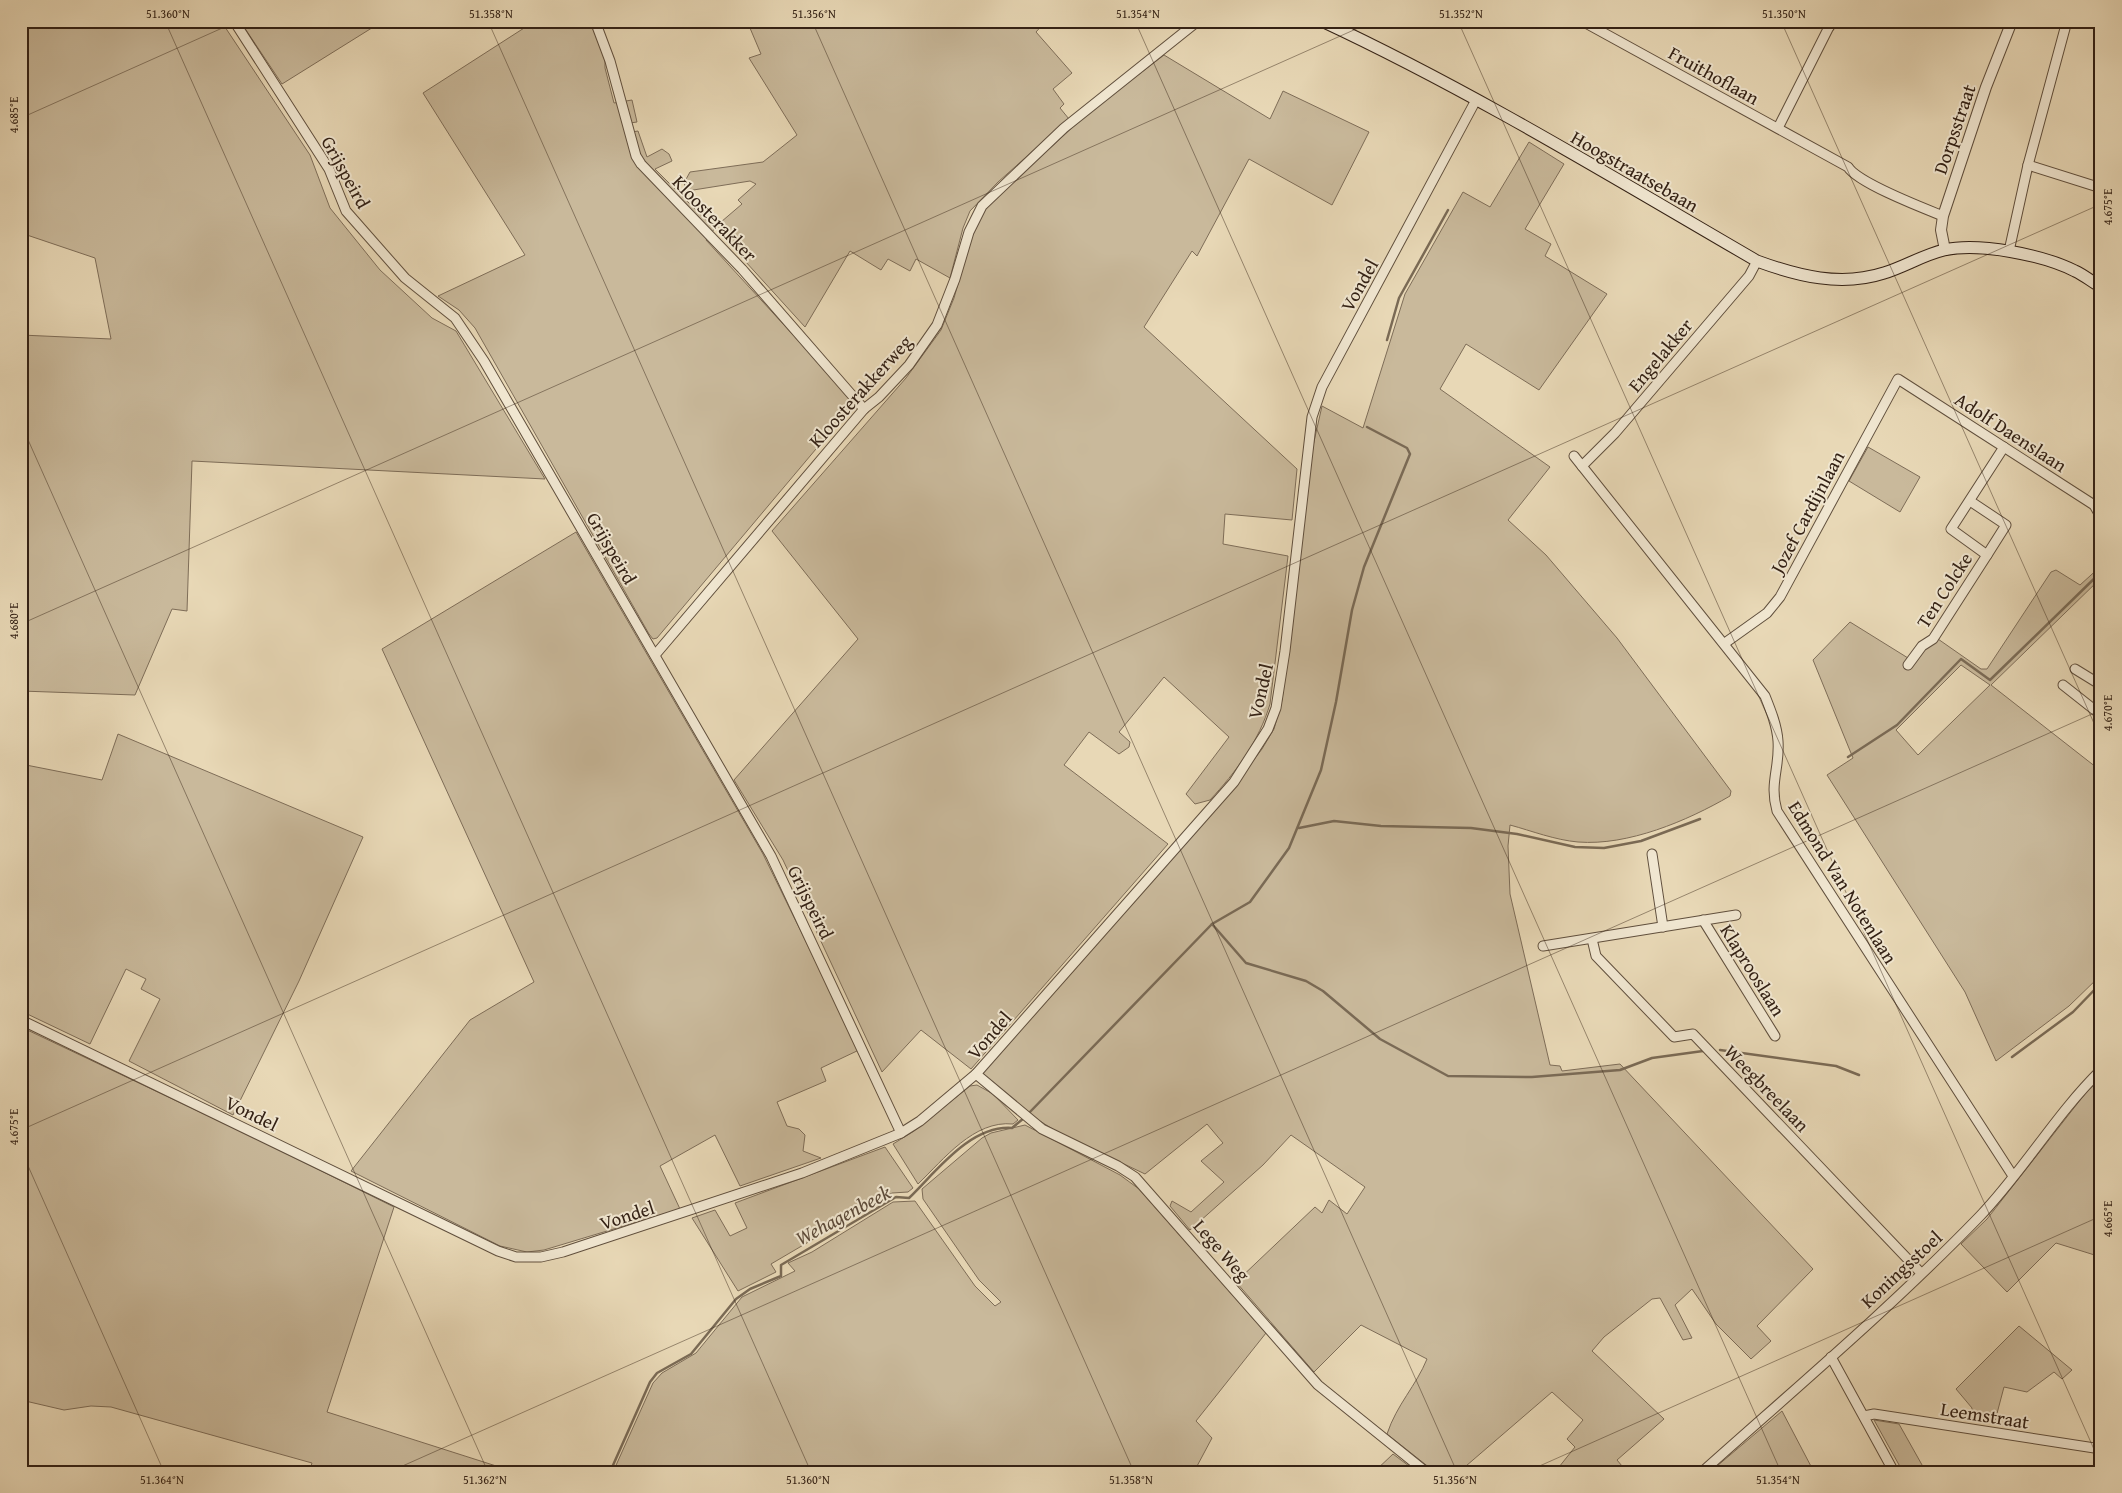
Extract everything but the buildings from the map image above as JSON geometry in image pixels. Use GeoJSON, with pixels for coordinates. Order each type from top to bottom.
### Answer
{"type":"FeatureCollection","features":[{"type":"Feature","properties":{"kind":"main road","name":"Hoogstraatsebaan"},"geometry":{"type":"LineString","coordinates":[[1322,21],[1387,52],[1476,100],[1758,261],[1789,273],[1825,280],[1855,280],[1886,273],[1945,250],[1963,248],[2009,251],[2040,258],[2075,271],[2101,287]]}},
{"type":"Feature","properties":{"kind":"street","name":"Grijspeird"},"geometry":{"type":"LineString","coordinates":[[234,21],[329,169],[346,212],[405,278],[455,318],[469,337],[770,856],[900,1133]]}},
{"type":"Feature","properties":{"kind":"street","name":"Kloosterakker"},"geometry":{"type":"LineString","coordinates":[[595,21],[610,61],[636,156],[641,164],[742,269],[864,409]]}},
{"type":"Feature","properties":{"kind":"street","name":"Kloosterakkerweg"},"geometry":{"type":"LineString","coordinates":[[655,655],[864,409],[879,397],[909,365],[937,325],[956,279],[968,232],[982,206],[1064,128],[1198,21]]}},
{"type":"Feature","properties":{"kind":"street","name":"Fruithoflaan"},"geometry":{"type":"LineString","coordinates":[[1582,21],[1778,128],[1890,193],[1943,216]]}},
{"type":"Feature","properties":{"kind":"street"},"geometry":{"type":"LineString","coordinates":[[1778,128],[1831,24],[1821,21]]}},
{"type":"Feature","properties":{"kind":"street","name":"Dorpsstraat"},"geometry":{"type":"LineString","coordinates":[[1945,250],[1942,230],[1943,216],[1986,87],[2012,21]]}},
{"type":"Feature","properties":{"kind":"street"},"geometry":{"type":"LineString","coordinates":[[2009,251],[2028,165],[2067,21]]}},
{"type":"Feature","properties":{"kind":"street","name":"Vondel"},"geometry":{"type":"LineString","coordinates":[[21,1020],[489,1247],[516,1257],[542,1257],[563,1252],[802,1173],[900,1133],[920,1121],[976,1074],[1234,782],[1268,729],[1276,708],[1285,651],[1312,417],[1322,387],[1476,100]]}},
{"type":"Feature","properties":{"kind":"street"},"geometry":{"type":"LineString","coordinates":[[2028,165],[2101,188]]}},
{"type":"Feature","properties":{"kind":"street","name":"Engelakker"},"geometry":{"type":"LineString","coordinates":[[1582,466],[1615,433],[1749,276],[1758,261]]}},
{"type":"Feature","properties":{"kind":"street","name":"Adolf Daenslaan"},"geometry":{"type":"LineString","coordinates":[[1898,379],[2094,505],[2101,517]]}},
{"type":"Feature","properties":{"kind":"street","name":"Jozef Cardijnlaan"},"geometry":{"type":"LineString","coordinates":[[1725,644],[1767,613],[1780,597],[1898,379]]}},
{"type":"Feature","properties":{"kind":"street","name":"Ten Colcke"},"geometry":{"type":"LineString","coordinates":[[1987,554],[1951,529],[2004,447]]}},
{"type":"Feature","properties":{"kind":"street","name":"Edmond Van Notenlaan"},"geometry":{"type":"LineString","coordinates":[[1574,456],[1765,696],[1774,721],[1778,742],[1772,794],[1777,811],[2013,1176]]}},
{"type":"Feature","properties":{"kind":"street","name":"Ten Colcke"},"geometry":{"type":"LineString","coordinates":[[1908,665],[1922,646],[1933,639],[2006,525],[1970,501]]}},
{"type":"Feature","properties":{"kind":"street"},"geometry":{"type":"LineString","coordinates":[[2075,669],[2101,684]]}},
{"type":"Feature","properties":{"kind":"street"},"geometry":{"type":"LineString","coordinates":[[2064,685],[2101,715]]}},
{"type":"Feature","properties":{"kind":"street"},"geometry":{"type":"LineString","coordinates":[[1652,854],[1663,927]]}},
{"type":"Feature","properties":{"kind":"street","name":"Klaprooslaan"},"geometry":{"type":"LineString","coordinates":[[1543,946],[1736,915]]}},
{"type":"Feature","properties":{"kind":"street","name":"Klaprooslaan"},"geometry":{"type":"LineString","coordinates":[[1703,920],[1775,1036]]}},
{"type":"Feature","properties":{"kind":"street","name":"Weegbreelaan"},"geometry":{"type":"LineString","coordinates":[[1592,939],[1596,956],[1674,1037],[1693,1034],[1921,1272]]}},
{"type":"Feature","properties":{"kind":"street","name":"Koningsstoel"},"geometry":{"type":"LineString","coordinates":[[1702,1472],[1832,1357],[1982,1214],[2067,1107],[2101,1070]]}},
{"type":"Feature","properties":{"kind":"street","name":"Lege Weg"},"geometry":{"type":"LineString","coordinates":[[976,1074],[1042,1129],[1118,1166],[1135,1177],[1318,1385],[1426,1472]]}},
{"type":"Feature","properties":{"kind":"street"},"geometry":{"type":"LineString","coordinates":[[1832,1357],[1894,1472]]}},
{"type":"Feature","properties":{"kind":"street","name":"Leemstraat"},"geometry":{"type":"LineString","coordinates":[[1864,1416],[1874,1414],[2101,1449]]}},
{"type":"Feature","properties":{"kind":"shaded area"},"geometry":{"type":"Polygon","coordinates":[[[21,21],[221,21],[310,155],[330,208],[380,270],[432,318],[456,331],[545,479],[192,461],[187,611],[172,609],[135,695],[21,691],[21,335],[111,339],[95,258],[21,233],[21,21]]]}},
{"type":"Feature","properties":{"kind":"shaded area"},"geometry":{"type":"Polygon","coordinates":[[[240,21],[383,21],[282,84],[240,21]]]}},
{"type":"Feature","properties":{"kind":"shaded area"},"geometry":{"type":"Polygon","coordinates":[[[535,21],[590,21],[605,60],[605,68],[614,103],[632,100],[637,122],[630,123],[632,132],[638,131],[647,157],[662,149],[669,154],[672,161],[655,169],[714,228],[742,204],[738,200],[756,184],[750,181],[687,191],[684,183],[690,172],[763,162],[797,135],[749,58],[761,54],[747,21],[1046,21],[1036,32],[1072,73],[1053,89],[1064,104],[1060,108],[1069,119],[998,182],[970,211],[963,228],[950,278],[916,259],[910,271],[888,259],[881,270],[850,251],[805,327],[715,228],[706,240],[851,398],[853,405],[657,638],[653,639],[475,328],[459,310],[438,296],[525,255],[423,93],[535,21]]]}},
{"type":"Feature","properties":{"kind":"shaded area"},"geometry":{"type":"Polygon","coordinates":[[[1164,55],[1270,119],[1283,91],[1369,132],[1332,205],[1249,159],[1197,256],[1192,251],[1144,327],[1297,469],[1292,520],[1225,514],[1223,544],[1288,556],[1270,704],[1260,731],[1238,767],[1210,800],[1195,804],[1186,794],[1229,737],[1164,677],[1119,732],[1130,742],[1129,747],[1119,754],[1089,732],[1064,765],[1168,844],[971,1069],[921,1030],[882,1072],[783,860],[734,780],[858,639],[772,531],[906,378],[941,330],[954,298],[971,238],[986,207],[1087,114],[1164,55]]]}},
{"type":"Feature","properties":{"kind":"shaded area"},"geometry":{"type":"Polygon","coordinates":[[[1529,142],[1564,164],[1525,229],[1551,244],[1545,256],[1607,294],[1539,390],[1466,344],[1440,389],[1550,467],[1508,520],[1546,555],[1617,638],[1731,791],[1730,796],[1676,823],[1637,836],[1617,840],[1597,842],[1569,841],[1510,825],[1508,846],[1510,894],[1550,1065],[1560,1066],[1562,1071],[1620,1064],[1813,1269],[1757,1326],[1771,1341],[1751,1359],[1716,1324],[1692,1289],[1675,1305],[1692,1338],[1683,1340],[1660,1298],[1652,1299],[1604,1337],[1592,1351],[1664,1419],[1617,1460],[1627,1472],[1555,1472],[1575,1447],[1567,1439],[1583,1420],[1552,1392],[1459,1472],[1435,1472],[1387,1434],[1396,1413],[1418,1378],[1427,1359],[1361,1325],[1314,1372],[1236,1282],[1315,1207],[1322,1213],[1329,1200],[1347,1214],[1365,1187],[1291,1135],[1263,1165],[1190,1230],[1170,1206],[1172,1201],[1191,1212],[1224,1182],[1201,1161],[1223,1143],[1207,1124],[1145,1174],[1059,1133],[1032,1116],[986,1078],[983,1073],[1218,807],[1262,749],[1274,729],[1282,700],[1313,446],[1322,406],[1363,428],[1405,294],[1463,192],[1490,207],[1529,142]]]}},
{"type":"Feature","properties":{"kind":"shaded area"},"geometry":{"type":"Polygon","coordinates":[[[1868,447],[1920,477],[1900,512],[1849,481],[1868,447]]]}},
{"type":"Feature","properties":{"kind":"shaded area"},"geometry":{"type":"Polygon","coordinates":[[[576,532],[763,854],[859,1050],[821,1068],[826,1081],[777,1102],[787,1126],[799,1129],[805,1135],[803,1151],[821,1158],[740,1186],[715,1135],[660,1166],[680,1209],[544,1250],[527,1252],[500,1246],[351,1171],[470,1020],[534,982],[382,649],[576,532]]]}},
{"type":"Feature","properties":{"kind":"shaded area"},"geometry":{"type":"Polygon","coordinates":[[[2101,566],[2101,578],[1991,685],[2101,771],[2101,975],[2069,1006],[1996,1061],[1965,992],[1827,775],[1853,758],[1813,660],[1850,622],[1908,658],[1904,664],[1910,669],[1921,653],[1938,639],[1981,669],[1987,669],[2051,572],[2056,570],[2080,585],[2101,566]],[[1961,665],[1896,730],[1918,755],[1990,685],[1961,665]]]}},
{"type":"Feature","properties":{"kind":"shaded area"},"geometry":{"type":"Polygon","coordinates":[[[118,734],[363,837],[299,981],[233,1115],[129,1061],[160,999],[141,989],[146,979],[126,969],[90,1044],[21,1011],[21,764],[102,780],[118,734]]]}},
{"type":"Feature","properties":{"kind":"shaded area"},"geometry":{"type":"Polygon","coordinates":[[[21,1027],[259,1140],[394,1207],[327,1412],[515,1472],[309,1472],[312,1463],[111,1407],[91,1406],[64,1410],[21,1400],[21,1027]]]}},
{"type":"Feature","properties":{"kind":"shaded area"},"geometry":{"type":"Polygon","coordinates":[[[2101,1079],[2101,1257],[2056,1243],[2007,1292],[1961,1244],[1987,1219],[2088,1090],[2101,1079]]]}},
{"type":"Feature","properties":{"kind":"shaded area"},"geometry":{"type":"Polygon","coordinates":[[[977,1085],[993,1094],[1018,1120],[1013,1124],[999,1124],[985,1128],[973,1135],[949,1153],[918,1184],[893,1144],[914,1131],[970,1086],[977,1085]]]}},
{"type":"Feature","properties":{"kind":"shaded area"},"geometry":{"type":"Polygon","coordinates":[[[1025,1125],[1120,1175],[1139,1189],[1266,1333],[1196,1421],[1212,1438],[1196,1468],[1205,1472],[613,1472],[653,1383],[662,1373],[696,1353],[742,1297],[795,1271],[788,1263],[812,1252],[893,1202],[915,1201],[975,1286],[995,1306],[1001,1302],[979,1280],[923,1199],[922,1189],[982,1138],[991,1133],[1025,1125]]]}},
{"type":"Feature","properties":{"kind":"shaded area"},"geometry":{"type":"Polygon","coordinates":[[[885,1147],[913,1188],[908,1192],[892,1193],[771,1264],[776,1272],[738,1291],[692,1218],[715,1210],[730,1236],[747,1228],[735,1203],[885,1147]]]}},
{"type":"Feature","properties":{"kind":"shaded area"},"geometry":{"type":"Polygon","coordinates":[[[2019,1326],[2072,1370],[2062,1379],[2054,1372],[2027,1392],[2004,1387],[1995,1421],[1971,1417],[1972,1408],[1956,1389],[2019,1326]]]}},
{"type":"Feature","properties":{"kind":"shaded area"},"geometry":{"type":"Polygon","coordinates":[[[1782,1411],[1814,1472],[1710,1472],[1782,1411]]]}},
{"type":"Feature","properties":{"kind":"shaded area"},"geometry":{"type":"Polygon","coordinates":[[[1874,1420],[1899,1424],[1926,1472],[1903,1472],[1874,1420]]]}},
{"type":"Feature","properties":{"kind":"shaded area"},"geometry":{"type":"Polygon","coordinates":[[[1393,1454],[1417,1472],[1374,1472],[1393,1454]]]}},
{"type":"Feature","properties":{"kind":"waterway"},"geometry":{"type":"LineString","coordinates":[[1387,340],[1399,298],[1448,210]]}},
{"type":"Feature","properties":{"kind":"waterway"},"geometry":{"type":"LineString","coordinates":[[1028,1114],[1212,924],[1250,902],[1289,848],[1321,770],[1336,702],[1352,610],[1364,567],[1410,454],[1407,448],[1367,427]]}},
{"type":"Feature","properties":{"kind":"waterway"},"geometry":{"type":"LineString","coordinates":[[1848,757],[1897,725],[1961,659],[1990,680],[2101,572]]}},
{"type":"Feature","properties":{"kind":"waterway"},"geometry":{"type":"LineString","coordinates":[[1299,828],[1334,821],[1381,826],[1471,828],[1517,834],[1575,847],[1604,848],[1641,841],[1700,819]]}},
{"type":"Feature","properties":{"kind":"waterway"},"geometry":{"type":"LineString","coordinates":[[1212,924],[1246,963],[1306,981],[1323,991],[1380,1039],[1448,1076],[1532,1077],[1620,1070],[1652,1058],[1703,1051]]}},
{"type":"Feature","properties":{"kind":"waterway"},"geometry":{"type":"LineString","coordinates":[[2012,1057],[2073,1012],[2101,983]]}},
{"type":"Feature","properties":{"kind":"waterway"},"geometry":{"type":"LineString","coordinates":[[1720,1050],[1836,1066],[1859,1075]]}},
{"type":"Feature","properties":{"kind":"waterway","name":"Wehagenbeek"},"geometry":{"type":"LineString","coordinates":[[610,1472],[650,1382],[657,1373],[691,1354],[736,1299],[750,1289],[781,1276],[781,1265],[896,1197],[909,1198],[942,1164],[968,1142],[982,1134],[997,1129],[1012,1128],[1024,1118]]}}]}
